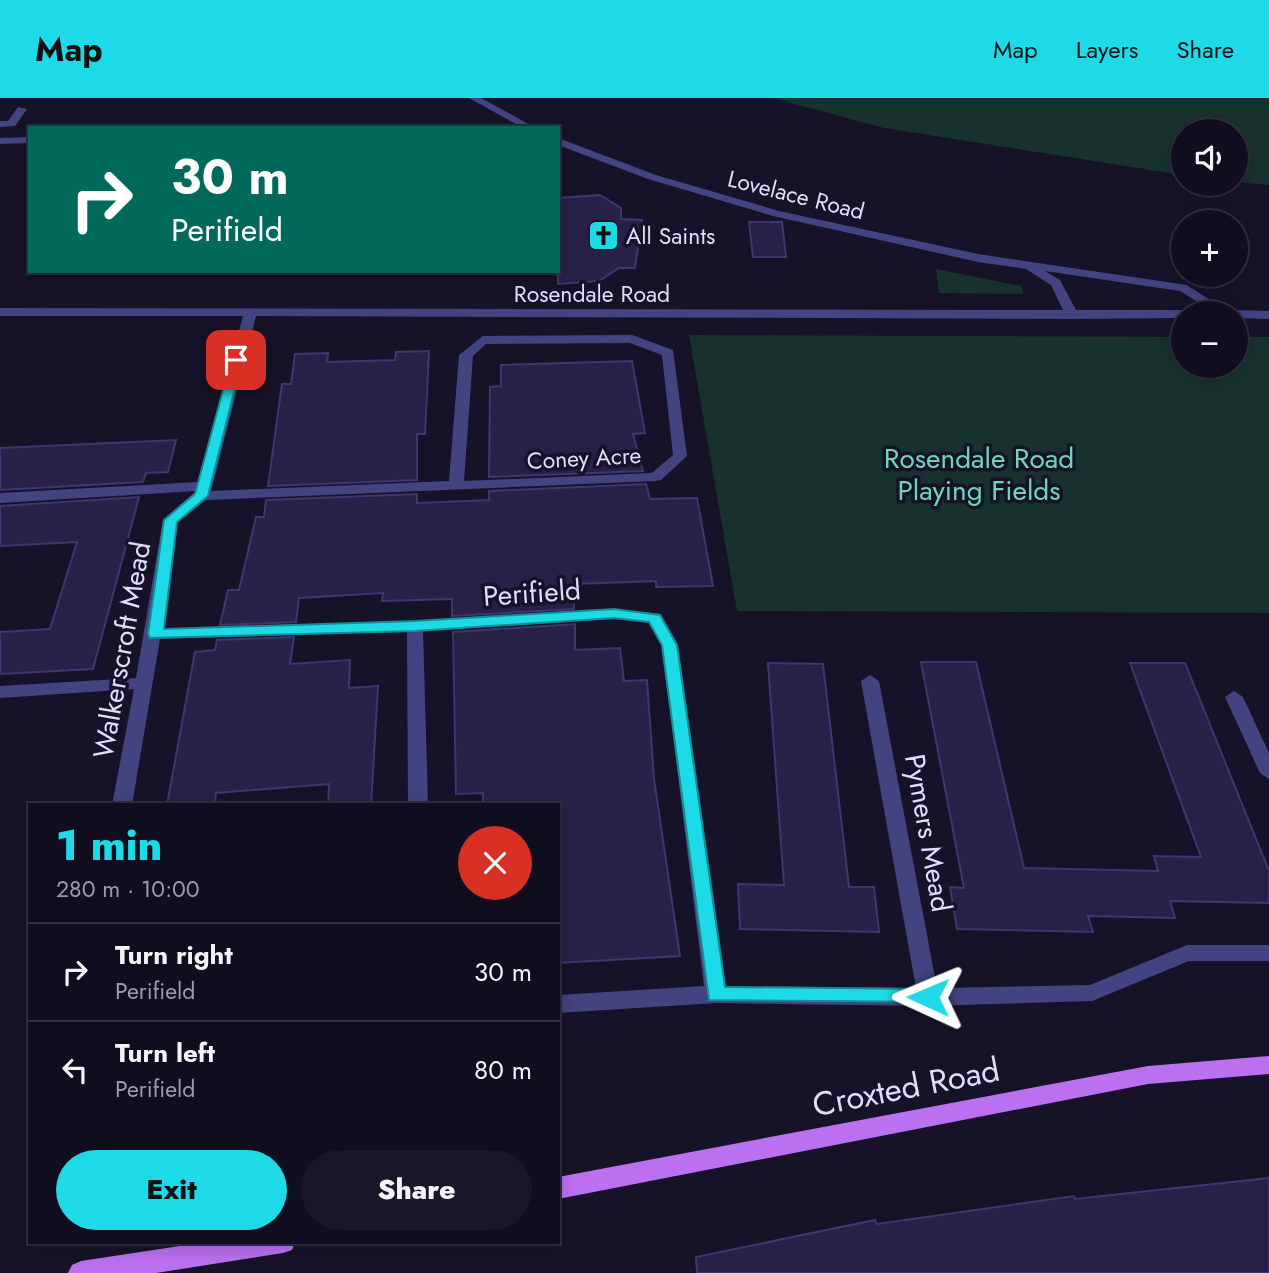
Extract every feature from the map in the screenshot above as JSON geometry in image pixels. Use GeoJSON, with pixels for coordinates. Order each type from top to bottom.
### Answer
{"type":"FeatureCollection","features":[{"type":"Feature","properties":{"kind":"main road","name":"Croxted Road"},"geometry":{"type":"LineString","coordinates":[[560,1188],[1148,1075],[1269,1065]]}},
{"type":"Feature","properties":{"kind":"main road"},"geometry":{"type":"LineString","coordinates":[[81,1273],[271,1244]]}},
{"type":"Feature","properties":{"kind":"street"},"geometry":{"type":"LineString","coordinates":[[474,98],[527,126]]}},
{"type":"Feature","properties":{"kind":"street"},"geometry":{"type":"LineString","coordinates":[[0,124],[11,124],[22,109]]}},
{"type":"Feature","properties":{"kind":"street"},"geometry":{"type":"LineString","coordinates":[[0,141],[28,140]]}},
{"type":"Feature","properties":{"kind":"street","name":"Lovelace Road"},"geometry":{"type":"LineString","coordinates":[[560,142],[652,177],[777,214],[1029,267],[1183,288],[1204,301]]}},
{"type":"Feature","properties":{"kind":"street","name":"Lovelace Road"},"geometry":{"type":"LineString","coordinates":[[1029,267],[1056,283],[1072,315]]}},
{"type":"Feature","properties":{"kind":"street","name":"Rosendale Road"},"geometry":{"type":"LineString","coordinates":[[0,312],[1171,314]]}},
{"type":"Feature","properties":{"kind":"street"},"geometry":{"type":"LineString","coordinates":[[203,491],[250,314]]}},
{"type":"Feature","properties":{"kind":"street"},"geometry":{"type":"LineString","coordinates":[[1248,314],[1269,315]]}},
{"type":"Feature","properties":{"kind":"street","name":"Coney Acre"},"geometry":{"type":"LineString","coordinates":[[0,498],[456,486],[656,477],[680,456],[668,353],[632,339],[483,340],[466,355],[456,486]]}},
{"type":"Feature","properties":{"kind":"street","name":"Walkerscroft Mead"},"geometry":{"type":"LineString","coordinates":[[122,803],[143,683],[155,634],[171,520],[203,491]]}},
{"type":"Feature","properties":{"kind":"street","name":"Perifield"},"geometry":{"type":"LineString","coordinates":[[155,634],[415,626],[614,614],[655,618],[670,645],[716,994]]}},
{"type":"Feature","properties":{"kind":"street"},"geometry":{"type":"LineString","coordinates":[[415,626],[418,803]]}},
{"type":"Feature","properties":{"kind":"street","name":"Pymers Mead"},"geometry":{"type":"LineString","coordinates":[[870,681],[928,997]]}},
{"type":"Feature","properties":{"kind":"street"},"geometry":{"type":"LineString","coordinates":[[0,692],[143,683]]}},
{"type":"Feature","properties":{"kind":"street"},"geometry":{"type":"LineString","coordinates":[[1234,697],[1269,773]]}},
{"type":"Feature","properties":{"kind":"street"},"geometry":{"type":"LineString","coordinates":[[560,1004],[716,994],[928,997],[1092,993],[1187,953],[1269,953]]}},
{"type":"Feature","properties":{"kind":"green space"},"geometry":{"type":"Polygon","coordinates":[[[773,98],[1269,98],[1269,185],[1248,183],[1248,119],[1171,119],[1171,173],[884,128],[773,98]]]}},
{"type":"Feature","properties":{"kind":"green space"},"geometry":{"type":"Polygon","coordinates":[[[936,269],[1021,286],[1023,294],[939,293],[936,269]]]}},
{"type":"Feature","properties":{"kind":"green space","name":"Rosendale Road Playing Fields"},"geometry":{"type":"Polygon","coordinates":[[[689,335],[1171,337],[1171,378],[1248,378],[1248,337],[1269,337],[1269,613],[737,611],[689,335]]]}},
{"type":"Feature","properties":{"kind":"building","name":"All Saints"},"geometry":{"type":"Polygon","coordinates":[[[600,195],[621,208],[621,219],[642,220],[635,268],[619,268],[599,281],[558,284],[560,198],[600,195]]]}},
{"type":"Feature","properties":{"kind":"building"},"geometry":{"type":"Polygon","coordinates":[[[749,222],[782,222],[786,257],[753,257],[749,222]]]}},
{"type":"Feature","properties":{"kind":"building"},"geometry":{"type":"Polygon","coordinates":[[[429,351],[425,434],[417,434],[417,480],[268,486],[282,384],[291,384],[295,354],[328,353],[327,362],[395,360],[396,352],[429,351]]]}},
{"type":"Feature","properties":{"kind":"building"},"geometry":{"type":"Polygon","coordinates":[[[632,361],[645,433],[633,434],[643,471],[489,477],[490,387],[501,386],[501,365],[632,361]]]}},
{"type":"Feature","properties":{"kind":"building"},"geometry":{"type":"Polygon","coordinates":[[[176,440],[168,472],[146,473],[143,482],[0,490],[0,448],[176,440]]]}},
{"type":"Feature","properties":{"kind":"building"},"geometry":{"type":"Polygon","coordinates":[[[646,484],[650,499],[697,498],[713,586],[656,587],[656,581],[574,584],[574,609],[452,616],[452,599],[382,601],[383,593],[299,598],[296,622],[220,625],[228,590],[239,590],[256,517],[264,517],[266,500],[417,494],[417,503],[489,500],[489,491],[646,484]]]}},
{"type":"Feature","properties":{"kind":"building"},"geometry":{"type":"Polygon","coordinates":[[[139,497],[93,669],[0,674],[0,632],[50,629],[77,542],[0,546],[0,506],[139,497]]]}},
{"type":"Feature","properties":{"kind":"building"},"geometry":{"type":"Polygon","coordinates":[[[575,624],[575,650],[620,648],[624,681],[647,680],[654,779],[680,956],[560,963],[560,803],[483,803],[483,793],[456,794],[453,632],[575,624]]]}},
{"type":"Feature","properties":{"kind":"building"},"geometry":{"type":"Polygon","coordinates":[[[294,637],[290,664],[350,660],[349,688],[378,686],[371,803],[328,803],[329,784],[216,793],[215,803],[167,803],[195,652],[215,650],[217,640],[294,637]]]}},
{"type":"Feature","properties":{"kind":"building"},"geometry":{"type":"Polygon","coordinates":[[[921,662],[976,662],[1024,868],[1158,871],[1154,856],[1201,857],[1130,663],[1185,663],[1269,871],[1269,903],[1170,901],[1175,918],[1088,916],[1093,932],[957,929],[950,887],[964,888],[921,662]]]}},
{"type":"Feature","properties":{"kind":"building"},"geometry":{"type":"Polygon","coordinates":[[[768,663],[823,664],[849,887],[874,887],[879,932],[740,929],[738,884],[784,885],[768,663]]]}},
{"type":"Feature","properties":{"kind":"building"},"geometry":{"type":"Polygon","coordinates":[[[1269,1178],[1269,1273],[697,1273],[696,1257],[875,1220],[877,1224],[1074,1196],[1075,1199],[1269,1178]]]}},
{"type":"Feature","properties":{"kind":"place","name":"All Saints"},"geometry":{"type":"Point","coordinates":[603,236]}},
{"type":"Feature","properties":{"kind":"route"},"geometry":{"type":"LineString","coordinates":[[236,360],[202,496],[171,520],[155,634],[415,626],[614,614],[655,618],[670,645],[716,994],[928,997]]}}]}
